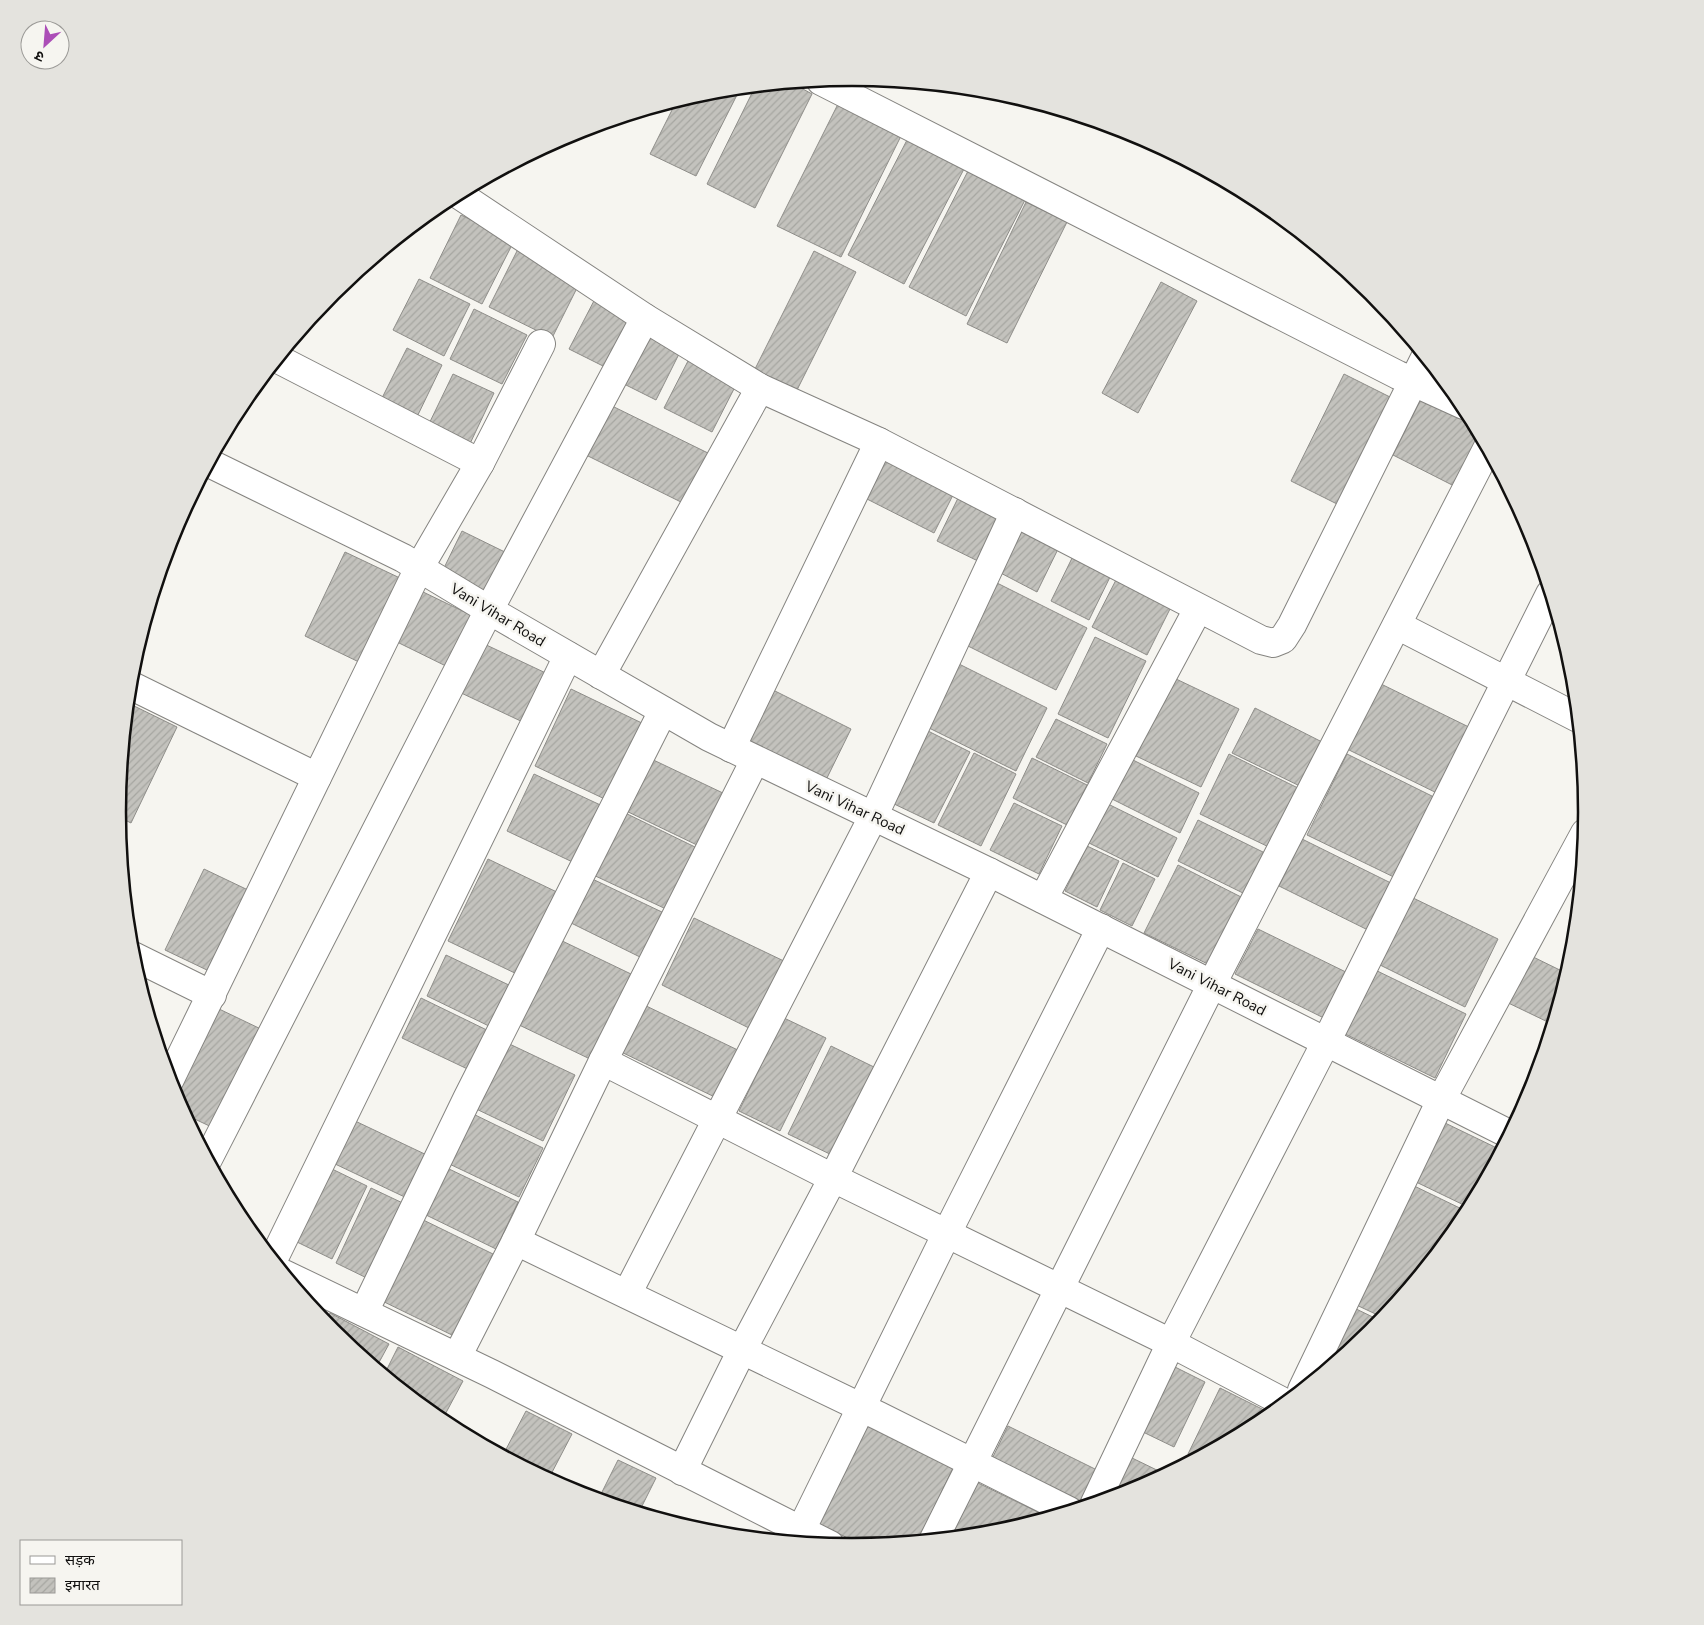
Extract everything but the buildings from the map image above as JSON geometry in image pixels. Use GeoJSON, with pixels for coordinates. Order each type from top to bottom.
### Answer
{"type":"FeatureCollection","features":[{"type":"Feature","properties":{"kind":"street"},"geometry":{"type":"LineString","coordinates":[[834,87],[1412,382],[1449,399]]}},
{"type":"Feature","properties":{"kind":"street"},"geometry":{"type":"LineString","coordinates":[[465,199],[646,318],[760,388],[880,442],[1198,609],[1261,640],[1273,643],[1283,639],[1292,625],[1422,363]]}},
{"type":"Feature","properties":{"kind":"street"},"geometry":{"type":"LineString","coordinates":[[211,1153],[489,610],[646,318]]}},
{"type":"Feature","properties":{"kind":"street"},"geometry":{"type":"LineString","coordinates":[[174,1072],[419,568],[480,463],[541,344]]}},
{"type":"Feature","properties":{"kind":"street"},"geometry":{"type":"LineString","coordinates":[[283,362],[480,463]]}},
{"type":"Feature","properties":{"kind":"street"},"geometry":{"type":"LineString","coordinates":[[601,675],[760,388]]}},
{"type":"Feature","properties":{"kind":"street"},"geometry":{"type":"LineString","coordinates":[[731,748],[880,442]]}},
{"type":"Feature","properties":{"kind":"street"},"geometry":{"type":"LineString","coordinates":[[937,1534],[1212,984],[1484,455]]}},
{"type":"Feature","properties":{"kind":"street","name":"Vani Vihar Road"},"geometry":{"type":"LineString","coordinates":[[214,466],[394,554],[663,711],[731,748],[989,872],[1504,1132]]}},
{"type":"Feature","properties":{"kind":"street"},"geometry":{"type":"LineString","coordinates":[[627,1294],[873,816],[1015,512]]}},
{"type":"Feature","properties":{"kind":"street"},"geometry":{"type":"LineString","coordinates":[[1099,1495],[1171,1343],[1326,1042],[1547,601]]}},
{"type":"Feature","properties":{"kind":"street"},"geometry":{"type":"LineString","coordinates":[[1043,899],[1198,609]]}},
{"type":"Feature","properties":{"kind":"street"},"geometry":{"type":"LineString","coordinates":[[1397,625],[1571,715]]}},
{"type":"Feature","properties":{"kind":"street"},"geometry":{"type":"LineString","coordinates":[[276,1255],[568,656]]}},
{"type":"Feature","properties":{"kind":"street"},"geometry":{"type":"LineString","coordinates":[[137,688],[317,777]]}},
{"type":"Feature","properties":{"kind":"street"},"geometry":{"type":"LineString","coordinates":[[364,1312],[468,1099],[663,711]]}},
{"type":"Feature","properties":{"kind":"street"},"geometry":{"type":"LineString","coordinates":[[457,1357],[516,1241],[603,1061],[755,760]]}},
{"type":"Feature","properties":{"kind":"street"},"geometry":{"type":"LineString","coordinates":[[1308,1378],[1441,1100],[1577,847]]}},
{"type":"Feature","properties":{"kind":"street"},"geometry":{"type":"LineString","coordinates":[[682,1470],[989,872]]}},
{"type":"Feature","properties":{"kind":"street"},"geometry":{"type":"LineString","coordinates":[[801,1530],[947,1233],[1101,928]]}},
{"type":"Feature","properties":{"kind":"street"},"geometry":{"type":"LineString","coordinates":[[141,960],[212,995]]}},
{"type":"Feature","properties":{"kind":"street"},"geometry":{"type":"LineString","coordinates":[[603,1061],[832,1178],[1171,1343],[1279,1399]]}},
{"type":"Feature","properties":{"kind":"street"},"geometry":{"type":"LineString","coordinates":[[516,1241],[862,1408],[1062,1507]]}},
{"type":"Feature","properties":{"kind":"street"},"geometry":{"type":"LineString","coordinates":[[297,1280],[457,1357],[815,1537]]}}]}
